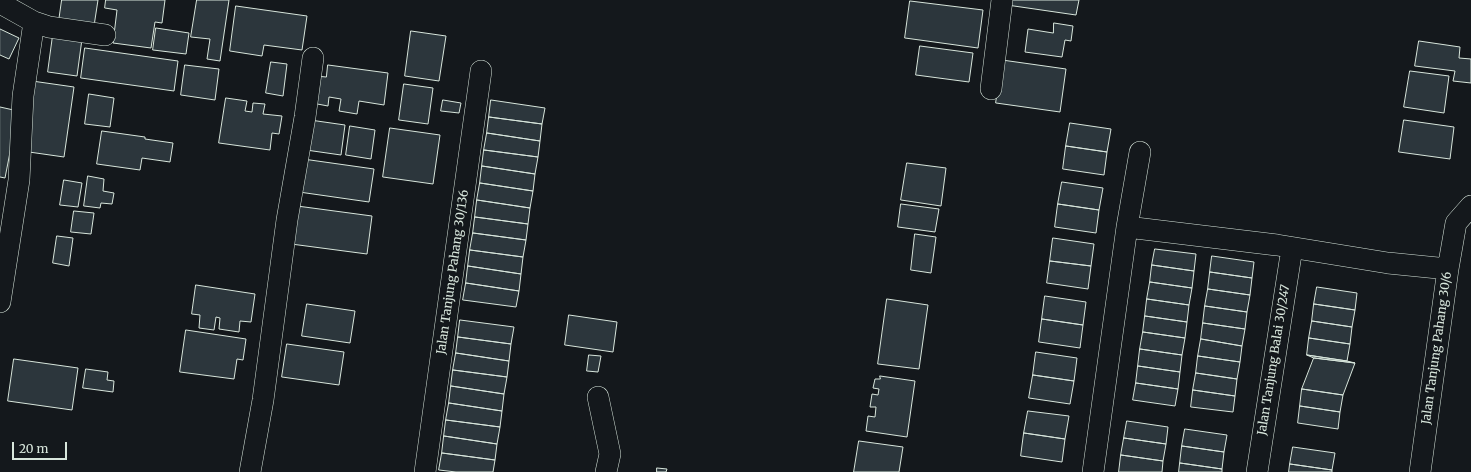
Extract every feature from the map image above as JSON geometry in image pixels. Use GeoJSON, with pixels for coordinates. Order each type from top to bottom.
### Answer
{"type":"FeatureCollection","features":[{"type":"Feature","properties":{"kind":"street"},"geometry":{"type":"LineString","coordinates":[[991,89],[1002,0]]}},
{"type":"Feature","properties":{"kind":"street"},"geometry":{"type":"LineString","coordinates":[[0,3],[34,22],[49,27],[105,35]]}},
{"type":"Feature","properties":{"kind":"street"},"geometry":{"type":"LineString","coordinates":[[0,302],[19,180],[23,96],[34,22]]}},
{"type":"Feature","properties":{"kind":"street"},"geometry":{"type":"LineString","coordinates":[[250,472],[263,400],[287,220],[305,117],[313,58]]}},
{"type":"Feature","properties":{"kind":"street","name":"Jalan Tanjung Pahang 30/136"},"geometry":{"type":"LineString","coordinates":[[425,472],[480,71]]}},
{"type":"Feature","properties":{"kind":"street"},"geometry":{"type":"LineString","coordinates":[[1093,472],[1126,227],[1140,152]]}},
{"type":"Feature","properties":{"kind":"street","name":"Jalan Tanjung Pahang 30/6"},"geometry":{"type":"LineString","coordinates":[[1420,472],[1448,269],[1456,223],[1471,206]]}},
{"type":"Feature","properties":{"kind":"street"},"geometry":{"type":"LineString","coordinates":[[1126,227],[1292,248],[1388,263],[1448,269]]}},
{"type":"Feature","properties":{"kind":"street","name":"Jalan Tanjung Balai 30/247"},"geometry":{"type":"LineString","coordinates":[[1257,472],[1292,248]]}},
{"type":"Feature","properties":{"kind":"street"},"geometry":{"type":"LineString","coordinates":[[598,397],[610,454],[606,472]]}},
{"type":"Feature","properties":{"kind":"building"},"geometry":{"type":"Polygon","coordinates":[[[62,0],[98,0],[94,26],[59,21],[62,0]]]}},
{"type":"Feature","properties":{"kind":"building"},"geometry":{"type":"Polygon","coordinates":[[[106,0],[165,0],[162,23],[155,22],[151,48],[113,43],[117,10],[105,8],[106,0]]]}},
{"type":"Feature","properties":{"kind":"building"},"geometry":{"type":"Polygon","coordinates":[[[197,0],[229,0],[220,61],[207,59],[210,39],[191,37],[197,0]]]}},
{"type":"Feature","properties":{"kind":"building"},"geometry":{"type":"Polygon","coordinates":[[[1007,0],[1079,0],[1076,15],[1007,5],[1007,0]]]}},
{"type":"Feature","properties":{"kind":"building"},"geometry":{"type":"Polygon","coordinates":[[[910,1],[983,10],[978,48],[905,38],[910,1]]]}},
{"type":"Feature","properties":{"kind":"building"},"geometry":{"type":"Polygon","coordinates":[[[236,6],[307,16],[302,50],[264,45],[262,56],[230,51],[236,6]]]}},
{"type":"Feature","properties":{"kind":"building"},"geometry":{"type":"Polygon","coordinates":[[[1054,23],[1073,26],[1071,41],[1065,40],[1062,57],[1025,52],[1028,29],[1053,33],[1054,23]]]}},
{"type":"Feature","properties":{"kind":"building"},"geometry":{"type":"Polygon","coordinates":[[[156,28],[189,33],[186,54],[153,50],[156,28]]]}},
{"type":"Feature","properties":{"kind":"building"},"geometry":{"type":"Polygon","coordinates":[[[0,29],[19,38],[9,59],[0,55],[0,29]]]}},
{"type":"Feature","properties":{"kind":"building"},"geometry":{"type":"Polygon","coordinates":[[[411,31],[446,36],[439,81],[405,76],[411,31]]]}},
{"type":"Feature","properties":{"kind":"building"},"geometry":{"type":"Polygon","coordinates":[[[53,35],[82,39],[77,76],[48,72],[53,35]]]}},
{"type":"Feature","properties":{"kind":"building"},"geometry":{"type":"Polygon","coordinates":[[[1419,41],[1460,47],[1459,58],[1471,59],[1471,83],[1453,81],[1455,71],[1415,66],[1419,41]]]}},
{"type":"Feature","properties":{"kind":"building"},"geometry":{"type":"Polygon","coordinates":[[[920,46],[973,53],[969,82],[916,75],[920,46]]]}},
{"type":"Feature","properties":{"kind":"building"},"geometry":{"type":"Polygon","coordinates":[[[85,48],[178,61],[174,91],[81,78],[85,48]]]}},
{"type":"Feature","properties":{"kind":"building"},"geometry":{"type":"Polygon","coordinates":[[[1002,60],[1066,69],[1060,112],[996,103],[1002,60]]]}},
{"type":"Feature","properties":{"kind":"building"},"geometry":{"type":"Polygon","coordinates":[[[271,62],[287,64],[283,96],[266,93],[271,62]]]}},
{"type":"Feature","properties":{"kind":"building"},"geometry":{"type":"Polygon","coordinates":[[[185,65],[219,69],[215,100],[181,95],[185,65]]]}},
{"type":"Feature","properties":{"kind":"building"},"geometry":{"type":"Polygon","coordinates":[[[328,65],[388,73],[384,105],[359,101],[357,114],[339,111],[341,99],[329,97],[328,106],[312,103],[316,76],[326,77],[328,65]]]}},
{"type":"Feature","properties":{"kind":"building"},"geometry":{"type":"Polygon","coordinates":[[[1410,71],[1449,76],[1444,113],[1404,107],[1410,71]]]}},
{"type":"Feature","properties":{"kind":"building"},"geometry":{"type":"Polygon","coordinates":[[[32,81],[74,87],[64,157],[22,151],[32,81]]]}},
{"type":"Feature","properties":{"kind":"building"},"geometry":{"type":"Polygon","coordinates":[[[404,84],[433,88],[428,124],[399,120],[404,84]]]}},
{"type":"Feature","properties":{"kind":"building"},"geometry":{"type":"Polygon","coordinates":[[[89,94],[114,98],[110,127],[85,124],[89,94]]]}},
{"type":"Feature","properties":{"kind":"building"},"geometry":{"type":"Polygon","coordinates":[[[226,98],[247,101],[245,111],[252,112],[253,103],[265,104],[263,114],[282,116],[279,134],[272,133],[270,150],[219,143],[226,98]]]}},
{"type":"Feature","properties":{"kind":"building"},"geometry":{"type":"Polygon","coordinates":[[[443,100],[461,103],[459,113],[441,111],[443,100]]]}},
{"type":"Feature","properties":{"kind":"building"},"geometry":{"type":"Polygon","coordinates":[[[491,100],[545,108],[542,124],[489,117],[491,100]]]}},
{"type":"Feature","properties":{"kind":"building"},"geometry":{"type":"Polygon","coordinates":[[[0,107],[18,111],[5,178],[0,177],[0,107]]]}},
{"type":"Feature","properties":{"kind":"building"},"geometry":{"type":"Polygon","coordinates":[[[489,117],[542,124],[540,141],[487,133],[489,117]]]}},
{"type":"Feature","properties":{"kind":"building"},"geometry":{"type":"Polygon","coordinates":[[[310,120],[345,125],[341,155],[306,150],[310,120]]]}},
{"type":"Feature","properties":{"kind":"building"},"geometry":{"type":"Polygon","coordinates":[[[1404,120],[1454,127],[1450,159],[1399,152],[1404,120]]]}},
{"type":"Feature","properties":{"kind":"building"},"geometry":{"type":"Polygon","coordinates":[[[1070,123],[1111,129],[1107,152],[1066,146],[1070,123]]]}},
{"type":"Feature","properties":{"kind":"building"},"geometry":{"type":"Polygon","coordinates":[[[350,126],[375,130],[371,159],[346,155],[350,126]]]}},
{"type":"Feature","properties":{"kind":"building"},"geometry":{"type":"Polygon","coordinates":[[[390,128],[440,135],[433,184],[383,177],[390,128]]]}},
{"type":"Feature","properties":{"kind":"building"},"geometry":{"type":"Polygon","coordinates":[[[102,131],[145,137],[145,139],[173,143],[170,162],[142,158],[140,170],[97,164],[102,131]]]}},
{"type":"Feature","properties":{"kind":"building"},"geometry":{"type":"Polygon","coordinates":[[[487,133],[540,141],[538,157],[484,150],[487,133]]]}},
{"type":"Feature","properties":{"kind":"building"},"geometry":{"type":"Polygon","coordinates":[[[1066,146],[1107,152],[1104,175],[1063,169],[1066,146]]]}},
{"type":"Feature","properties":{"kind":"building"},"geometry":{"type":"Polygon","coordinates":[[[484,150],[538,157],[535,174],[482,166],[484,150]]]}},
{"type":"Feature","properties":{"kind":"building"},"geometry":{"type":"Polygon","coordinates":[[[303,159],[374,169],[369,202],[299,192],[303,159]]]}},
{"type":"Feature","properties":{"kind":"building"},"geometry":{"type":"Polygon","coordinates":[[[907,163],[946,168],[941,206],[901,200],[907,163]]]}},
{"type":"Feature","properties":{"kind":"building"},"geometry":{"type":"Polygon","coordinates":[[[482,166],[535,174],[533,191],[480,183],[482,166]]]}},
{"type":"Feature","properties":{"kind":"building"},"geometry":{"type":"Polygon","coordinates":[[[88,176],[104,179],[103,191],[114,193],[112,204],[101,203],[100,208],[84,206],[88,176]]]}},
{"type":"Feature","properties":{"kind":"building"},"geometry":{"type":"Polygon","coordinates":[[[64,180],[82,183],[78,207],[60,205],[64,180]]]}},
{"type":"Feature","properties":{"kind":"building"},"geometry":{"type":"Polygon","coordinates":[[[1062,182],[1103,188],[1099,210],[1058,204],[1062,182]]]}},
{"type":"Feature","properties":{"kind":"building"},"geometry":{"type":"Polygon","coordinates":[[[480,183],[533,191],[530,208],[477,200],[480,183]]]}},
{"type":"Feature","properties":{"kind":"building"},"geometry":{"type":"Polygon","coordinates":[[[477,200],[530,208],[528,224],[475,217],[477,200]]]}},
{"type":"Feature","properties":{"kind":"building"},"geometry":{"type":"Polygon","coordinates":[[[901,204],[939,209],[935,232],[898,227],[901,204]]]}},
{"type":"Feature","properties":{"kind":"building"},"geometry":{"type":"Polygon","coordinates":[[[1058,204],[1099,210],[1096,233],[1055,227],[1058,204]]]}},
{"type":"Feature","properties":{"kind":"building"},"geometry":{"type":"Polygon","coordinates":[[[297,206],[372,216],[367,254],[291,244],[297,206]]]}},
{"type":"Feature","properties":{"kind":"building"},"geometry":{"type":"Polygon","coordinates":[[[74,211],[94,213],[91,234],[71,232],[74,211]]]}},
{"type":"Feature","properties":{"kind":"building"},"geometry":{"type":"Polygon","coordinates":[[[475,217],[528,224],[526,240],[473,233],[475,217]]]}},
{"type":"Feature","properties":{"kind":"building"},"geometry":{"type":"Polygon","coordinates":[[[473,233],[526,240],[523,257],[470,250],[473,233]]]}},
{"type":"Feature","properties":{"kind":"building"},"geometry":{"type":"Polygon","coordinates":[[[915,234],[936,237],[931,273],[911,270],[915,234]]]}},
{"type":"Feature","properties":{"kind":"building"},"geometry":{"type":"Polygon","coordinates":[[[57,236],[73,238],[69,266],[53,263],[57,236]]]}},
{"type":"Feature","properties":{"kind":"building"},"geometry":{"type":"Polygon","coordinates":[[[1053,238],[1094,244],[1091,266],[1050,261],[1053,238]]]}},
{"type":"Feature","properties":{"kind":"building"},"geometry":{"type":"Polygon","coordinates":[[[1155,249],[1196,254],[1194,271],[1152,265],[1155,249]]]}},
{"type":"Feature","properties":{"kind":"building"},"geometry":{"type":"Polygon","coordinates":[[[470,250],[523,257],[521,274],[468,266],[470,250]]]}},
{"type":"Feature","properties":{"kind":"building"},"geometry":{"type":"Polygon","coordinates":[[[1212,256],[1254,262],[1252,278],[1210,272],[1212,256]]]}},
{"type":"Feature","properties":{"kind":"building"},"geometry":{"type":"Polygon","coordinates":[[[1050,261],[1091,266],[1088,289],[1047,283],[1050,261]]]}},
{"type":"Feature","properties":{"kind":"building"},"geometry":{"type":"Polygon","coordinates":[[[1152,265],[1194,271],[1192,288],[1150,282],[1152,265]]]}},
{"type":"Feature","properties":{"kind":"building"},"geometry":{"type":"Polygon","coordinates":[[[468,266],[521,274],[519,291],[466,283],[468,266]]]}},
{"type":"Feature","properties":{"kind":"building"},"geometry":{"type":"Polygon","coordinates":[[[1210,272],[1252,278],[1250,295],[1208,289],[1210,272]]]}},
{"type":"Feature","properties":{"kind":"building"},"geometry":{"type":"Polygon","coordinates":[[[1150,282],[1192,288],[1189,305],[1147,299],[1150,282]]]}},
{"type":"Feature","properties":{"kind":"building"},"geometry":{"type":"Polygon","coordinates":[[[466,283],[519,291],[516,307],[463,300],[466,283]]]}},
{"type":"Feature","properties":{"kind":"building"},"geometry":{"type":"Polygon","coordinates":[[[196,285],[255,294],[251,322],[240,321],[239,332],[219,329],[220,318],[216,317],[214,330],[199,328],[200,315],[192,314],[196,285]]]}},
{"type":"Feature","properties":{"kind":"building"},"geometry":{"type":"Polygon","coordinates":[[[1317,287],[1357,293],[1355,310],[1314,304],[1317,287]]]}},
{"type":"Feature","properties":{"kind":"building"},"geometry":{"type":"Polygon","coordinates":[[[1208,289],[1250,295],[1247,312],[1205,306],[1208,289]]]}},
{"type":"Feature","properties":{"kind":"building"},"geometry":{"type":"Polygon","coordinates":[[[1045,296],[1086,302],[1083,325],[1042,319],[1045,296]]]}},
{"type":"Feature","properties":{"kind":"building"},"geometry":{"type":"Polygon","coordinates":[[[887,299],[928,305],[919,369],[878,364],[887,299]]]}},
{"type":"Feature","properties":{"kind":"building"},"geometry":{"type":"Polygon","coordinates":[[[1147,299],[1189,305],[1187,322],[1145,316],[1147,299]]]}},
{"type":"Feature","properties":{"kind":"building"},"geometry":{"type":"Polygon","coordinates":[[[307,304],[355,311],[350,343],[302,336],[307,304]]]}},
{"type":"Feature","properties":{"kind":"building"},"geometry":{"type":"Polygon","coordinates":[[[1314,304],[1355,310],[1352,327],[1312,321],[1314,304]]]}},
{"type":"Feature","properties":{"kind":"building"},"geometry":{"type":"Polygon","coordinates":[[[1205,306],[1247,312],[1245,329],[1203,323],[1205,306]]]}},
{"type":"Feature","properties":{"kind":"building"},"geometry":{"type":"Polygon","coordinates":[[[569,315],[617,322],[613,352],[565,345],[569,315]]]}},
{"type":"Feature","properties":{"kind":"building"},"geometry":{"type":"Polygon","coordinates":[[[1145,316],[1187,322],[1185,338],[1143,332],[1145,316]]]}},
{"type":"Feature","properties":{"kind":"building"},"geometry":{"type":"Polygon","coordinates":[[[1042,319],[1083,325],[1080,348],[1039,342],[1042,319]]]}},
{"type":"Feature","properties":{"kind":"building"},"geometry":{"type":"Polygon","coordinates":[[[460,320],[514,327],[511,344],[458,337],[460,320]]]}},
{"type":"Feature","properties":{"kind":"building"},"geometry":{"type":"Polygon","coordinates":[[[1312,321],[1352,327],[1350,344],[1309,338],[1312,321]]]}},
{"type":"Feature","properties":{"kind":"building"},"geometry":{"type":"Polygon","coordinates":[[[1203,323],[1245,329],[1242,346],[1201,339],[1203,323]]]}},
{"type":"Feature","properties":{"kind":"building"},"geometry":{"type":"Polygon","coordinates":[[[186,330],[246,339],[243,360],[237,359],[234,379],[180,372],[186,330]]]}},
{"type":"Feature","properties":{"kind":"building"},"geometry":{"type":"Polygon","coordinates":[[[1143,332],[1185,338],[1182,355],[1140,349],[1143,332]]]}},
{"type":"Feature","properties":{"kind":"building"},"geometry":{"type":"Polygon","coordinates":[[[458,337],[511,344],[509,361],[456,353],[458,337]]]}},
{"type":"Feature","properties":{"kind":"building"},"geometry":{"type":"Polygon","coordinates":[[[1309,338],[1350,344],[1347,361],[1307,355],[1309,338]]]}},
{"type":"Feature","properties":{"kind":"building"},"geometry":{"type":"Polygon","coordinates":[[[1201,339],[1242,346],[1240,362],[1198,356],[1201,339]]]}},
{"type":"Feature","properties":{"kind":"building"},"geometry":{"type":"Polygon","coordinates":[[[287,344],[344,352],[339,385],[282,377],[287,344]]]}},
{"type":"Feature","properties":{"kind":"building"},"geometry":{"type":"Polygon","coordinates":[[[1140,349],[1182,355],[1180,372],[1138,366],[1140,349]]]}},
{"type":"Feature","properties":{"kind":"building"},"geometry":{"type":"Polygon","coordinates":[[[1036,352],[1077,358],[1074,381],[1033,375],[1036,352]]]}},
{"type":"Feature","properties":{"kind":"building"},"geometry":{"type":"Polygon","coordinates":[[[456,353],[509,361],[507,377],[453,370],[456,353]]]}},
{"type":"Feature","properties":{"kind":"building"},"geometry":{"type":"Polygon","coordinates":[[[589,355],[601,356],[598,372],[587,371],[589,355]]]}},
{"type":"Feature","properties":{"kind":"building"},"geometry":{"type":"Polygon","coordinates":[[[1307,355],[1347,361],[1355,363],[1314,358],[1307,355]]]}},
{"type":"Feature","properties":{"kind":"building"},"geometry":{"type":"Polygon","coordinates":[[[1198,356],[1240,362],[1237,379],[1196,373],[1198,356]]]}},
{"type":"Feature","properties":{"kind":"building"},"geometry":{"type":"Polygon","coordinates":[[[1314,358],[1355,363],[1343,395],[1302,389],[1314,358]]]}},
{"type":"Feature","properties":{"kind":"building"},"geometry":{"type":"Polygon","coordinates":[[[14,359],[78,368],[72,410],[8,401],[14,359]]]}},
{"type":"Feature","properties":{"kind":"building"},"geometry":{"type":"Polygon","coordinates":[[[1138,366],[1180,372],[1178,389],[1136,383],[1138,366]]]}},
{"type":"Feature","properties":{"kind":"building"},"geometry":{"type":"Polygon","coordinates":[[[86,369],[108,372],[107,380],[114,381],[113,392],[83,388],[86,369]]]}},
{"type":"Feature","properties":{"kind":"building"},"geometry":{"type":"Polygon","coordinates":[[[453,370],[507,377],[504,394],[451,386],[453,370]]]}},
{"type":"Feature","properties":{"kind":"building"},"geometry":{"type":"Polygon","coordinates":[[[1196,373],[1237,379],[1235,396],[1193,390],[1196,373]]]}},
{"type":"Feature","properties":{"kind":"building"},"geometry":{"type":"Polygon","coordinates":[[[1033,375],[1074,381],[1070,404],[1029,398],[1033,375]]]}},
{"type":"Feature","properties":{"kind":"building"},"geometry":{"type":"Polygon","coordinates":[[[880,376],[915,381],[907,437],[866,431],[868,416],[875,417],[876,407],[870,407],[872,394],[878,395],[879,389],[873,388],[875,379],[880,379],[880,376]]]}},
{"type":"Feature","properties":{"kind":"building"},"geometry":{"type":"Polygon","coordinates":[[[1136,383],[1178,389],[1175,406],[1133,400],[1136,383]]]}},
{"type":"Feature","properties":{"kind":"building"},"geometry":{"type":"Polygon","coordinates":[[[451,386],[504,394],[502,411],[449,403],[451,386]]]}},
{"type":"Feature","properties":{"kind":"building"},"geometry":{"type":"Polygon","coordinates":[[[1302,389],[1343,395],[1340,412],[1300,406],[1302,389]]]}},
{"type":"Feature","properties":{"kind":"building"},"geometry":{"type":"Polygon","coordinates":[[[1193,390],[1235,396],[1233,412],[1191,407],[1193,390]]]}},
{"type":"Feature","properties":{"kind":"building"},"geometry":{"type":"Polygon","coordinates":[[[449,403],[502,411],[500,427],[446,420],[449,403]]]}},
{"type":"Feature","properties":{"kind":"building"},"geometry":{"type":"Polygon","coordinates":[[[1300,406],[1340,412],[1338,429],[1298,423],[1300,406]]]}},
{"type":"Feature","properties":{"kind":"building"},"geometry":{"type":"Polygon","coordinates":[[[1028,411],[1069,416],[1065,439],[1024,433],[1028,411]]]}},
{"type":"Feature","properties":{"kind":"building"},"geometry":{"type":"Polygon","coordinates":[[[446,420],[500,427],[497,444],[444,436],[446,420]]]}},
{"type":"Feature","properties":{"kind":"building"},"geometry":{"type":"Polygon","coordinates":[[[1127,421],[1168,427],[1166,444],[1124,438],[1127,421]]]}},
{"type":"Feature","properties":{"kind":"building"},"geometry":{"type":"Polygon","coordinates":[[[1185,429],[1227,435],[1224,452],[1182,446],[1185,429]]]}},
{"type":"Feature","properties":{"kind":"building"},"geometry":{"type":"Polygon","coordinates":[[[1024,433],[1065,439],[1062,462],[1021,456],[1024,433]]]}},
{"type":"Feature","properties":{"kind":"building"},"geometry":{"type":"Polygon","coordinates":[[[444,436],[497,444],[495,460],[442,453],[444,436]]]}},
{"type":"Feature","properties":{"kind":"building"},"geometry":{"type":"Polygon","coordinates":[[[1124,438],[1166,444],[1163,461],[1121,455],[1124,438]]]}},
{"type":"Feature","properties":{"kind":"building"},"geometry":{"type":"Polygon","coordinates":[[[859,441],[903,447],[899,472],[854,472],[859,441]]]}},
{"type":"Feature","properties":{"kind":"building"},"geometry":{"type":"Polygon","coordinates":[[[1182,446],[1224,452],[1222,469],[1180,463],[1182,446]]]}},
{"type":"Feature","properties":{"kind":"building"},"geometry":{"type":"Polygon","coordinates":[[[1293,447],[1335,453],[1332,470],[1290,464],[1293,447]]]}},
{"type":"Feature","properties":{"kind":"building"},"geometry":{"type":"Polygon","coordinates":[[[442,453],[495,460],[493,472],[456,472],[439,470],[442,453]]]}},
{"type":"Feature","properties":{"kind":"building"},"geometry":{"type":"Polygon","coordinates":[[[1121,455],[1163,461],[1162,472],[1119,472],[1121,455]]]}},
{"type":"Feature","properties":{"kind":"building"},"geometry":{"type":"Polygon","coordinates":[[[1180,463],[1222,469],[1222,472],[1179,472],[1180,463]]]}},
{"type":"Feature","properties":{"kind":"building"},"geometry":{"type":"Polygon","coordinates":[[[1290,464],[1332,470],[1332,472],[1289,472],[1290,464]]]}},
{"type":"Feature","properties":{"kind":"building"},"geometry":{"type":"Polygon","coordinates":[[[657,468],[667,469],[666,472],[657,472],[657,468]]]}}]}
